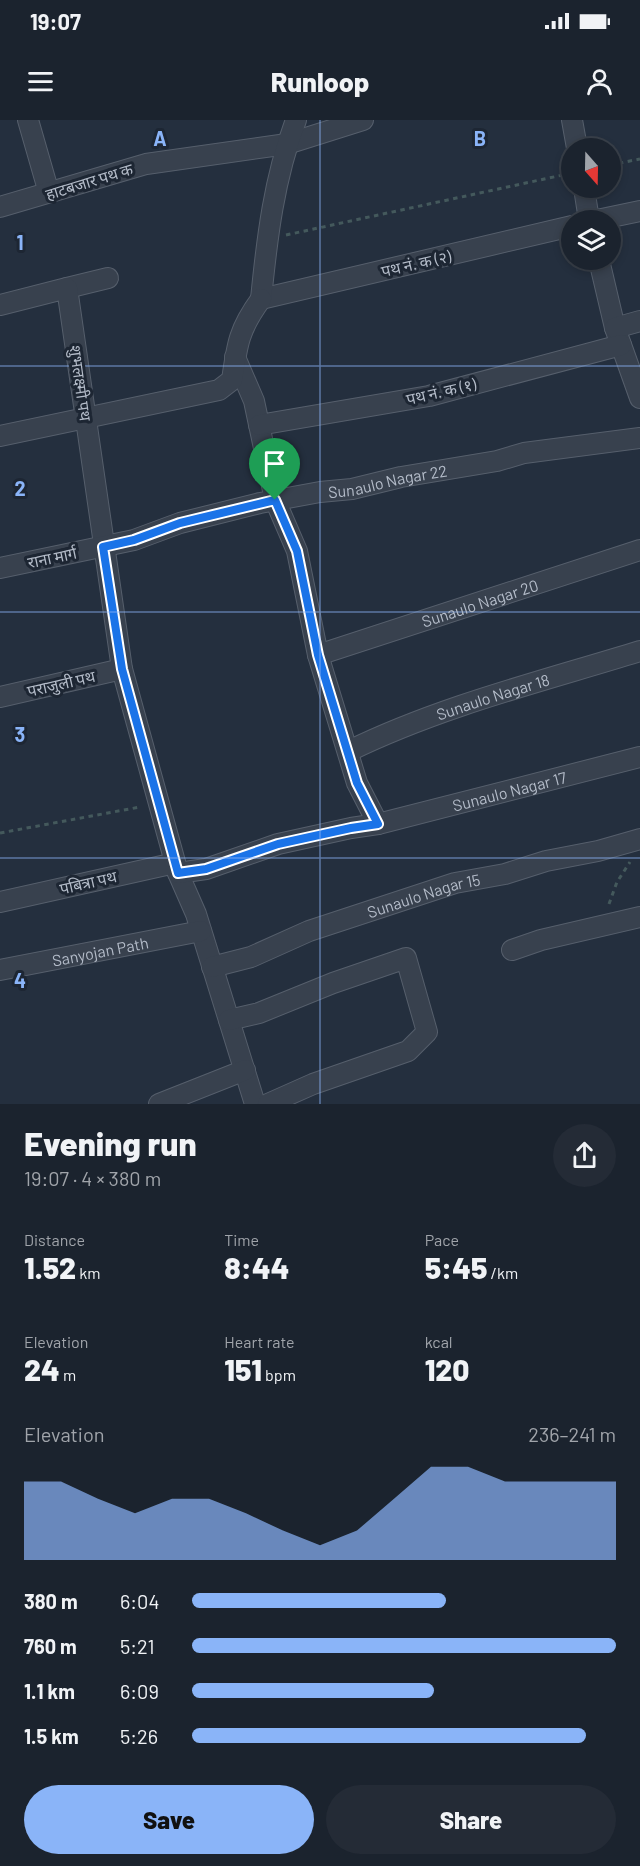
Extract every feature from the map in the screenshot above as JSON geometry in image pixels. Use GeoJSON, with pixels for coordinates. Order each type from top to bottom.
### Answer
{"type":"FeatureCollection","features":[{"type":"Feature","properties":{"kind":"street"},"geometry":{"type":"LineString","coordinates":[[28,120],[49,193]]}},
{"type":"Feature","properties":{"kind":"street"},"geometry":{"type":"LineString","coordinates":[[0,436],[219,390],[232,380],[239,338],[249,316],[261,299],[270,215],[286,144],[296,120]]}},
{"type":"Feature","properties":{"kind":"street","name":"हाटबजार पथ क"},"geometry":{"type":"LineString","coordinates":[[0,207],[146,164],[286,144],[363,120]]}},
{"type":"Feature","properties":{"kind":"street"},"geometry":{"type":"LineString","coordinates":[[572,120],[575,138]]}},
{"type":"Feature","properties":{"kind":"street"},"geometry":{"type":"LineString","coordinates":[[621,215],[640,211]]}},
{"type":"Feature","properties":{"kind":"street","name":"पथ नं. क (२)"},"geometry":{"type":"LineString","coordinates":[[261,299],[561,229]]}},
{"type":"Feature","properties":{"kind":"street"},"geometry":{"type":"LineString","coordinates":[[601,270],[618,337],[640,398]]}},
{"type":"Feature","properties":{"kind":"street"},"geometry":{"type":"LineString","coordinates":[[0,305],[108,278]]}},
{"type":"Feature","properties":{"kind":"street","name":"शुभलक्ष्मी पथ"},"geometry":{"type":"LineString","coordinates":[[67,288],[122,669],[176,868],[201,930],[255,1104]]}},
{"type":"Feature","properties":{"kind":"street","name":"पथ नं. क (१)"},"geometry":{"type":"LineString","coordinates":[[259,425],[429,396],[618,337],[640,321]]}},
{"type":"Feature","properties":{"kind":"street"},"geometry":{"type":"LineString","coordinates":[[235,357],[255,401],[275,500],[297,551],[318,655],[357,783],[378,824]]}},
{"type":"Feature","properties":{"kind":"street","name":"Sunaulo Nagar 22"},"geometry":{"type":"LineString","coordinates":[[103,547],[134,540],[180,523],[275,500],[462,468],[524,453],[640,438]]}},
{"type":"Feature","properties":{"kind":"street","name":"राना मार्ग"},"geometry":{"type":"LineString","coordinates":[[0,568],[103,547]]}},
{"type":"Feature","properties":{"kind":"street","name":"Sunaulo Nagar 20"},"geometry":{"type":"LineString","coordinates":[[318,655],[640,550]]}},
{"type":"Feature","properties":{"kind":"street","name":"Sunaulo Nagar 18"},"geometry":{"type":"LineString","coordinates":[[349,751],[388,732],[640,651]]}},
{"type":"Feature","properties":{"kind":"street","name":"पराजुली पथ"},"geometry":{"type":"LineString","coordinates":[[0,697],[122,669]]}},
{"type":"Feature","properties":{"kind":"street","name":"Sunaulo Nagar 17"},"geometry":{"type":"LineString","coordinates":[[176,868],[206,869],[278,844],[378,824],[640,757]]}},
{"type":"Feature","properties":{"kind":"street","name":"Sunaulo Nagar 15"},"geometry":{"type":"LineString","coordinates":[[212,967],[251,957],[309,931],[455,883],[505,874],[546,861],[638,840]]}},
{"type":"Feature","properties":{"kind":"street","name":"पबित्रा पथ"},"geometry":{"type":"LineString","coordinates":[[0,902],[176,868]]}},
{"type":"Feature","properties":{"kind":"street"},"geometry":{"type":"LineString","coordinates":[[512,950],[541,940],[640,917]]}},
{"type":"Feature","properties":{"kind":"street","name":"Sanyojan Path"},"geometry":{"type":"LineString","coordinates":[[0,970],[201,930]]}},
{"type":"Feature","properties":{"kind":"street"},"geometry":{"type":"LineString","coordinates":[[229,1020],[259,1013],[333,983],[406,958],[427,1032],[408,1051],[313,1084],[268,1104]]}},
{"type":"Feature","properties":{"kind":"street"},"geometry":{"type":"LineString","coordinates":[[159,1104],[245,1070]]}},
{"type":"Feature","properties":{"kind":"path"},"geometry":{"type":"LineString","coordinates":[[621,163],[640,159]]}},
{"type":"Feature","properties":{"kind":"path"},"geometry":{"type":"LineString","coordinates":[[267,239],[561,175]]}},
{"type":"Feature","properties":{"kind":"path"},"geometry":{"type":"LineString","coordinates":[[0,833],[159,804]]}},
{"type":"Feature","properties":{"kind":"path"},"geometry":{"type":"LineString","coordinates":[[588,929],[603,919],[617,882],[632,860],[638,840]]}},
{"type":"Feature","properties":{"kind":"route"},"geometry":{"type":"LineString","coordinates":[[275,500],[297,551],[318,655],[357,783],[378,824],[278,844],[206,869],[178,873],[122,669],[103,547],[134,540],[180,523],[275,500]]}}]}
